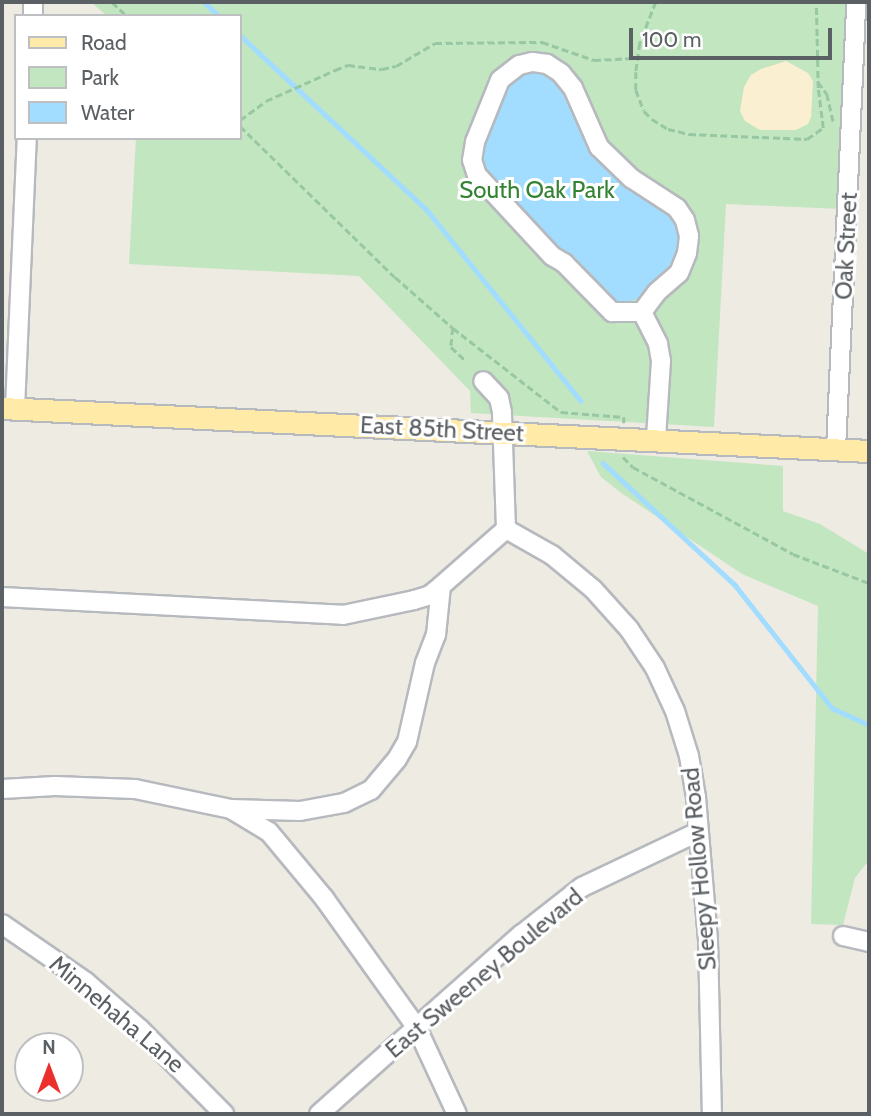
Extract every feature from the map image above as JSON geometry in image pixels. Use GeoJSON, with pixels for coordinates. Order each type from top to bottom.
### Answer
{"type":"FeatureCollection","features":[{"type":"Feature","properties":{"kind":"main road","name":"East 85th Street"},"geometry":{"type":"LineString","coordinates":[[8,408],[869,451]]}},
{"type":"Feature","properties":{"kind":"street","name":"Oak Street"},"geometry":{"type":"LineString","coordinates":[[836,449],[856,2]]}},
{"type":"Feature","properties":{"kind":"street"},"geometry":{"type":"LineString","coordinates":[[532,62],[547,64],[561,73],[573,88],[599,147],[631,178],[677,208],[685,220],[689,236],[687,253],[679,273],[657,292],[642,312],[612,312],[564,262],[552,256],[477,175],[472,160],[475,142],[500,80],[519,65],[532,62]]}},
{"type":"Feature","properties":{"kind":"street"},"geometry":{"type":"LineString","coordinates":[[8,408],[27,140]]}},
{"type":"Feature","properties":{"kind":"street"},"geometry":{"type":"LineString","coordinates":[[642,312],[658,344],[661,361],[656,439]]}},
{"type":"Feature","properties":{"kind":"street"},"geometry":{"type":"LineString","coordinates":[[2,597],[343,615],[430,595],[506,529],[505,433],[499,398],[482,381]]}},
{"type":"Feature","properties":{"kind":"street","name":"Sleepy Hollow Road"},"geometry":{"type":"LineString","coordinates":[[506,529],[552,555],[593,589],[629,629],[655,668],[675,711],[689,757],[698,832],[708,941],[712,1114]]}},
{"type":"Feature","properties":{"kind":"street"},"geometry":{"type":"LineString","coordinates":[[2,789],[55,786],[135,789],[231,809],[300,811],[344,803],[371,790],[397,759],[407,742],[425,663],[436,635],[441,586]]}},
{"type":"Feature","properties":{"kind":"street"},"geometry":{"type":"LineString","coordinates":[[231,809],[270,832],[301,870],[417,1028],[457,1114]]}},
{"type":"Feature","properties":{"kind":"street","name":"East Sweeney Boulevard"},"geometry":{"type":"LineString","coordinates":[[319,1114],[522,934],[582,887],[698,832]]}},
{"type":"Feature","properties":{"kind":"street","name":"Minnehaha Lane"},"geometry":{"type":"LineString","coordinates":[[2,924],[86,982],[140,1028],[224,1114]]}},
{"type":"Feature","properties":{"kind":"street"},"geometry":{"type":"LineString","coordinates":[[843,936],[869,942]]}},
{"type":"Feature","properties":{"kind":"path"},"geometry":{"type":"LineString","coordinates":[[656,2],[636,58],[636,90],[643,111],[668,129],[689,134],[807,139],[814,137],[823,128],[818,81],[816,2]]}},
{"type":"Feature","properties":{"kind":"path"},"geometry":{"type":"LineString","coordinates":[[242,119],[272,99],[335,70],[348,65],[382,69],[396,66],[435,43],[522,42],[560,46],[594,60],[636,58]]}},
{"type":"Feature","properties":{"kind":"path"},"geometry":{"type":"LineString","coordinates":[[818,81],[827,94],[841,148],[851,148]]}},
{"type":"Feature","properties":{"kind":"path"},"geometry":{"type":"LineString","coordinates":[[242,128],[396,278],[453,328],[561,412],[624,416],[624,421]]}},
{"type":"Feature","properties":{"kind":"path"},"geometry":{"type":"LineString","coordinates":[[453,328],[451,347],[464,359]]}},
{"type":"Feature","properties":{"kind":"path"},"geometry":{"type":"LineString","coordinates":[[624,460],[793,554],[869,583]]}},
{"type":"Feature","properties":{"kind":"green space","name":"South Oak Park"},"geometry":{"type":"Polygon","coordinates":[[[91,2],[849,2],[841,209],[726,204],[714,427],[471,413],[470,391],[359,276],[129,264],[136,140],[242,140],[242,14],[105,14],[91,2]]]}},
{"type":"Feature","properties":{"kind":"green space"},"geometry":{"type":"Polygon","coordinates":[[[587,451],[783,466],[783,511],[820,524],[869,554],[869,860],[855,878],[843,925],[811,924],[818,606],[742,574],[601,477],[587,451]]]}},
{"type":"Feature","properties":{"kind":"sand"},"geometry":{"type":"Polygon","coordinates":[[[786,61],[808,73],[813,81],[811,117],[808,124],[796,130],[760,130],[745,121],[740,111],[744,87],[751,75],[786,61]]]}},
{"type":"Feature","properties":{"kind":"water"},"geometry":{"type":"Polygon","coordinates":[[[534,68],[561,78],[581,124],[680,223],[683,241],[672,268],[645,295],[627,303],[619,303],[572,254],[559,252],[481,174],[477,149],[503,83],[513,74],[534,68]]]}},
{"type":"Feature","properties":{"kind":"waterway"},"geometry":{"type":"LineString","coordinates":[[204,2],[217,14]]}},
{"type":"Feature","properties":{"kind":"waterway"},"geometry":{"type":"LineString","coordinates":[[242,37],[427,210],[581,401]]}},
{"type":"Feature","properties":{"kind":"waterway"},"geometry":{"type":"LineString","coordinates":[[603,463],[735,585],[832,708],[869,725]]}}]}
